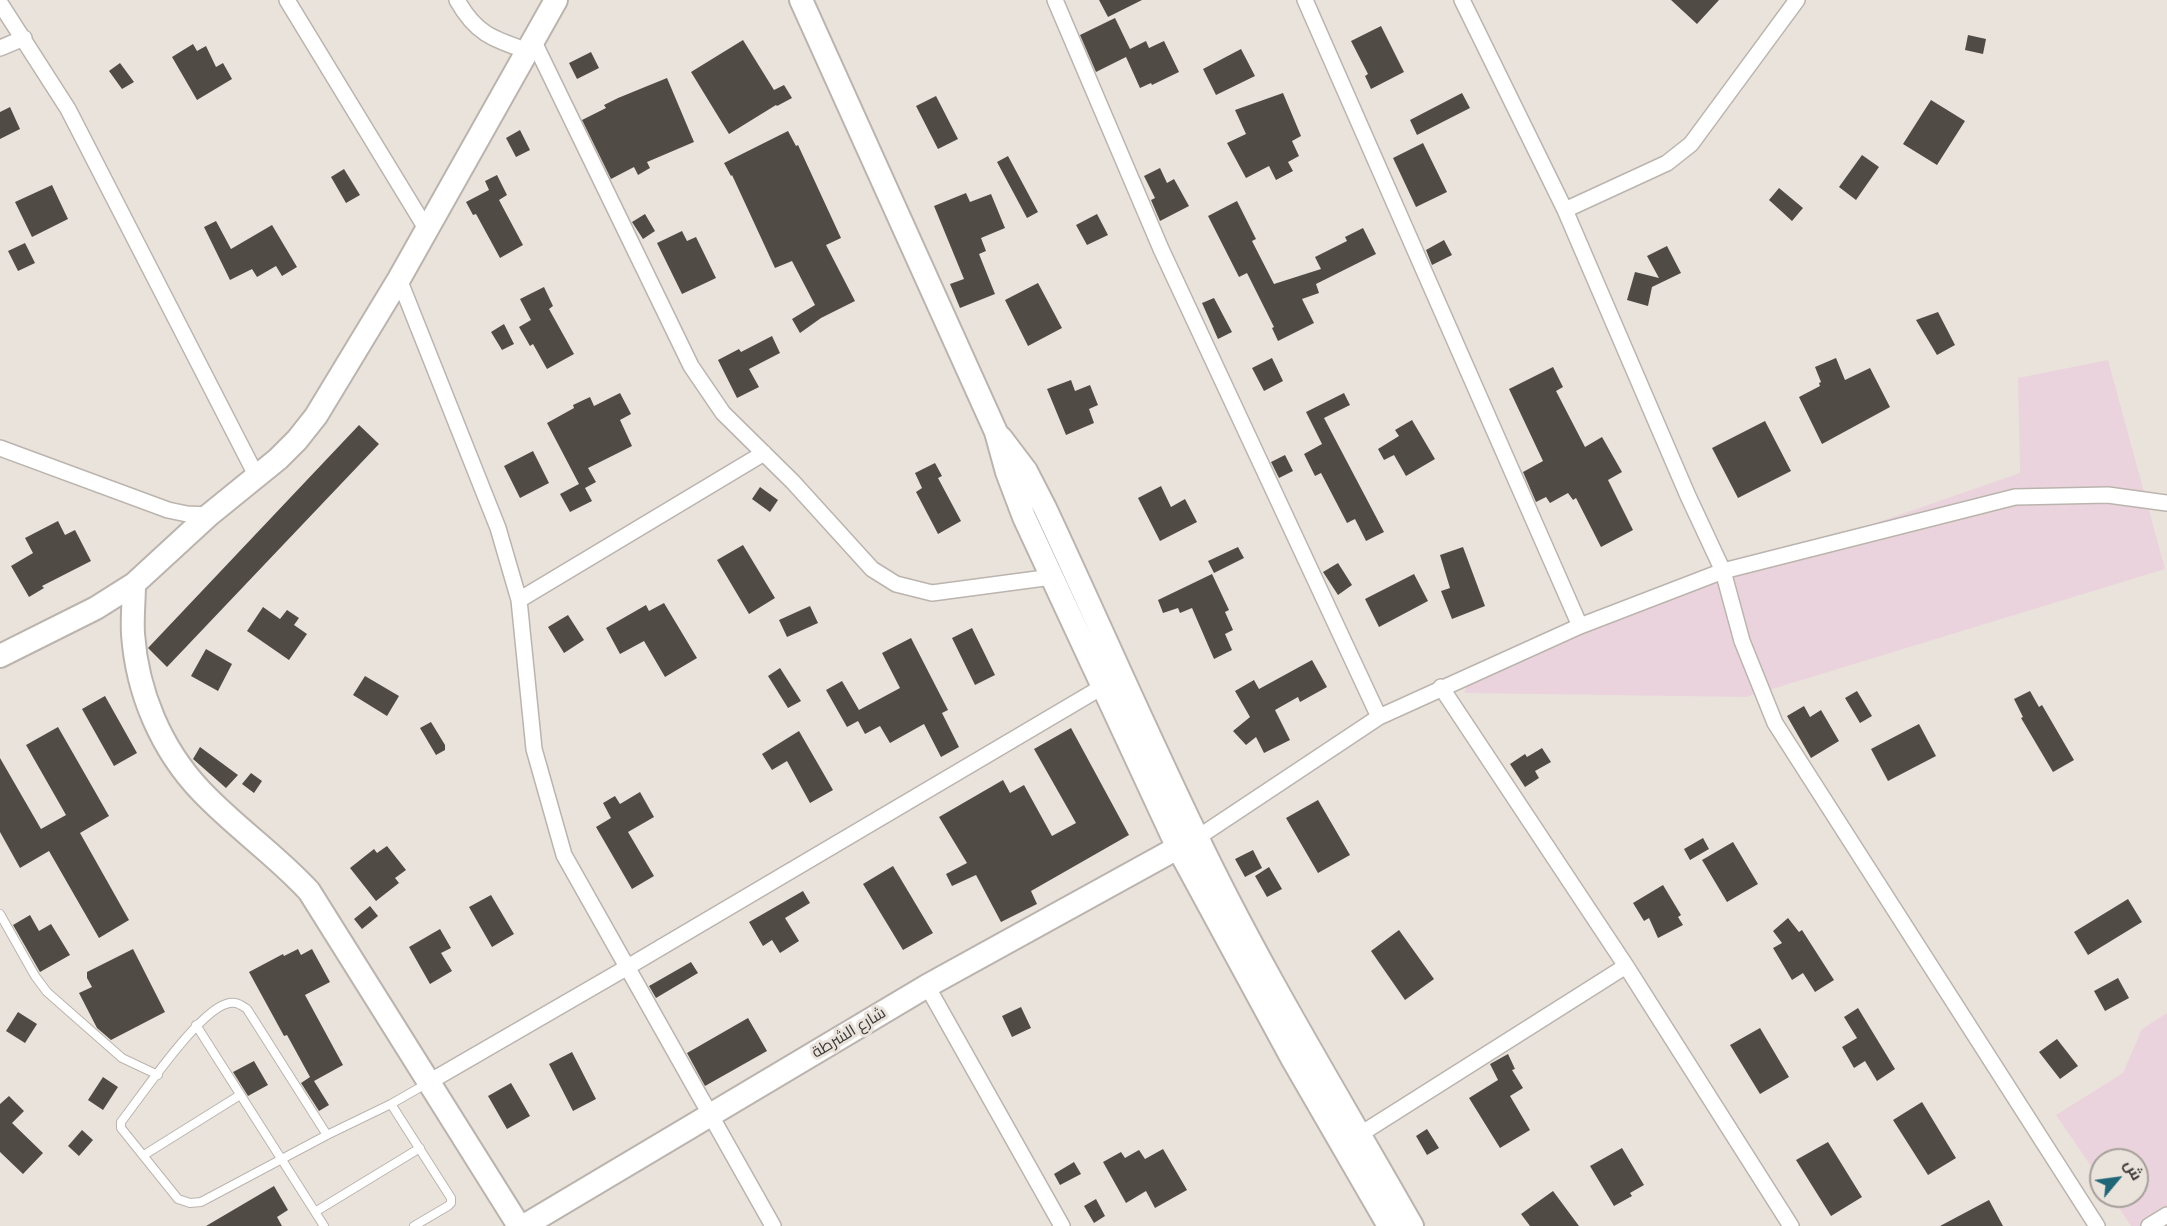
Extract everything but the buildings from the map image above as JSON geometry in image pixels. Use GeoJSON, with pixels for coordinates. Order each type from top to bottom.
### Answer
{"type":"FeatureCollection","features":[{"type":"Feature","properties":{"kind":"street"},"geometry":{"type":"LineString","coordinates":[[287,0],[427,230]]}},
{"type":"Feature","properties":{"kind":"street"},"geometry":{"type":"LineString","coordinates":[[457,0],[479,30],[497,40],[531,46]]}},
{"type":"Feature","properties":{"kind":"street"},"geometry":{"type":"LineString","coordinates":[[0,656],[96,608],[134,584],[209,515],[257,477],[297,440],[316,416],[399,279],[556,0]]}},
{"type":"Feature","properties":{"kind":"street"},"geometry":{"type":"LineString","coordinates":[[801,0],[996,432],[1006,472],[1015,495],[1102,687],[1188,843],[1269,977],[1412,1226]]}},
{"type":"Feature","properties":{"kind":"street"},"geometry":{"type":"LineString","coordinates":[[1055,0],[1161,249],[1380,717]]}},
{"type":"Feature","properties":{"kind":"street"},"geometry":{"type":"LineString","coordinates":[[1305,0],[1580,626]]}},
{"type":"Feature","properties":{"kind":"street"},"geometry":{"type":"LineString","coordinates":[[1462,0],[1565,210],[1688,496],[1723,571],[1742,641],[1775,723],[2097,1226]]}},
{"type":"Feature","properties":{"kind":"street"},"geometry":{"type":"LineString","coordinates":[[1565,210],[1667,163],[1691,144],[1797,0]]}},
{"type":"Feature","properties":{"kind":"street"},"geometry":{"type":"LineString","coordinates":[[0,3],[68,109],[257,477]]}},
{"type":"Feature","properties":{"kind":"street"},"geometry":{"type":"LineString","coordinates":[[0,48],[24,38]]}},
{"type":"Feature","properties":{"kind":"street"},"geometry":{"type":"LineString","coordinates":[[531,46],[691,366],[723,413],[793,482],[872,569],[896,584],[932,593],[1052,577]]}},
{"type":"Feature","properties":{"kind":"street"},"geometry":{"type":"LineString","coordinates":[[399,279],[498,528],[519,600],[534,749],[564,855],[773,1226]]}},
{"type":"Feature","properties":{"kind":"street"},"geometry":{"type":"LineString","coordinates":[[996,432],[1013,451],[1026,471],[1045,508],[1188,843],[1293,1060],[1389,1226]]}},
{"type":"Feature","properties":{"kind":"street"},"geometry":{"type":"LineString","coordinates":[[0,448],[168,510],[209,515]]}},
{"type":"Feature","properties":{"kind":"street"},"geometry":{"type":"LineString","coordinates":[[519,600],[764,453]]}},
{"type":"Feature","properties":{"kind":"street"},"geometry":{"type":"LineString","coordinates":[[1188,843],[1380,717],[1441,687],[1580,626],[1723,571],[2015,497],[2108,495],[2167,503]]}},
{"type":"Feature","properties":{"kind":"street"},"geometry":{"type":"LineString","coordinates":[[134,584],[133,634],[139,673],[153,720],[175,756],[200,790],[285,865],[309,891],[519,1226]]}},
{"type":"Feature","properties":{"kind":"street"},"geometry":{"type":"LineString","coordinates":[[429,1082],[1102,687]]}},
{"type":"Feature","properties":{"kind":"street"},"geometry":{"type":"LineString","coordinates":[[1441,687],[1626,966],[1791,1226]]}},
{"type":"Feature","properties":{"kind":"street","name":"شارع الشرطة"},"geometry":{"type":"LineString","coordinates":[[524,1226],[927,986],[1188,843]]}},
{"type":"Feature","properties":{"kind":"street"},"geometry":{"type":"LineString","coordinates":[[1359,1135],[1626,966]]}},
{"type":"Feature","properties":{"kind":"street"},"geometry":{"type":"LineString","coordinates":[[927,986],[1062,1226]]}},
{"type":"Feature","properties":{"kind":"street"},"geometry":{"type":"LineString","coordinates":[[2149,1226],[2167,1215]]}},
{"type":"Feature","properties":{"kind":"lane"},"geometry":{"type":"LineString","coordinates":[[0,914],[35,976],[47,992],[122,1058],[158,1075]]}},
{"type":"Feature","properties":{"kind":"lane"},"geometry":{"type":"LineString","coordinates":[[327,1135],[247,1009],[238,1003],[228,1003],[216,1008],[196,1025],[121,1122],[120,1128],[178,1199],[190,1203],[201,1202],[429,1082]]}},
{"type":"Feature","properties":{"kind":"lane"},"geometry":{"type":"LineString","coordinates":[[196,1025],[324,1226]]}},
{"type":"Feature","properties":{"kind":"lane"},"geometry":{"type":"LineString","coordinates":[[144,1155],[240,1095]]}},
{"type":"Feature","properties":{"kind":"lane"},"geometry":{"type":"LineString","coordinates":[[391,1104],[451,1198],[451,1203],[414,1226]]}},
{"type":"Feature","properties":{"kind":"lane"},"geometry":{"type":"LineString","coordinates":[[315,1212],[420,1148]]}},
{"type":"Feature","properties":{"kind":"shaded area"},"geometry":{"type":"Polygon","coordinates":[[[2108,360],[2165,569],[1746,697],[1464,693],[1473,673],[1599,619],[2020,473],[2018,378],[2108,360]]]}},
{"type":"Feature","properties":{"kind":"shaded area"},"geometry":{"type":"Polygon","coordinates":[[[2167,1013],[2167,1226],[2131,1226],[2119,1208],[2149,1208],[2149,1148],[2089,1148],[2089,1163],[2056,1115],[2123,1073],[2142,1029],[2167,1013]]]}}]}
